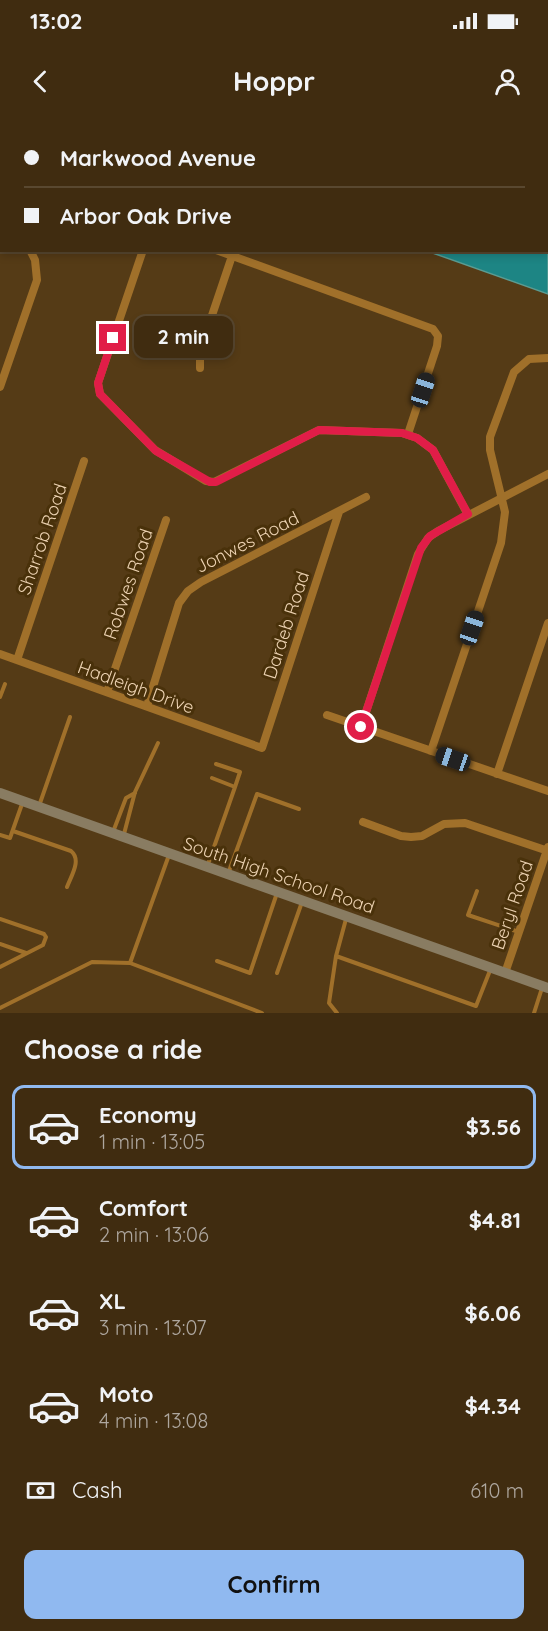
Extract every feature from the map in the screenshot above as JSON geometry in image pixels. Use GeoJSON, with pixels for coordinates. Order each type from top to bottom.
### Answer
{"type":"FeatureCollection","features":[{"type":"Feature","properties":{"kind":"street"},"geometry":{"type":"LineString","coordinates":[[0,387],[37,280],[35,260],[31,252]]}},
{"type":"Feature","properties":{"kind":"street"},"geometry":{"type":"LineString","coordinates":[[142,252],[98,383],[99,390],[156,451],[210,482],[216,482],[319,430],[408,434],[423,442],[436,453],[468,514]]}},
{"type":"Feature","properties":{"kind":"street"},"geometry":{"type":"LineString","coordinates":[[221,252],[433,329],[438,336],[437,346],[408,434]]}},
{"type":"Feature","properties":{"kind":"street"},"geometry":{"type":"LineString","coordinates":[[200,368],[200,351],[232,256]]}},
{"type":"Feature","properties":{"kind":"street"},"geometry":{"type":"LineString","coordinates":[[431,751],[501,543],[505,512],[490,450],[491,431],[514,372],[529,359],[548,358]]}},
{"type":"Feature","properties":{"kind":"street","name":"Sharrob Road"},"geometry":{"type":"LineString","coordinates":[[17,660],[84,460]]}},
{"type":"Feature","properties":{"kind":"street"},"geometry":{"type":"LineString","coordinates":[[361,727],[421,548],[430,536],[502,496],[548,474]]}},
{"type":"Feature","properties":{"kind":"street","name":"Jonwes Road"},"geometry":{"type":"LineString","coordinates":[[147,706],[179,603],[188,591],[210,577],[366,497]]}},
{"type":"Feature","properties":{"kind":"street","name":"Dardeb Road"},"geometry":{"type":"LineString","coordinates":[[262,748],[339,512]]}},
{"type":"Feature","properties":{"kind":"street","name":"Robwes Road"},"geometry":{"type":"LineString","coordinates":[[107,692],[166,520]]}},
{"type":"Feature","properties":{"kind":"street"},"geometry":{"type":"LineString","coordinates":[[497,774],[548,623]]}},
{"type":"Feature","properties":{"kind":"street","name":"Hadleigh Drive"},"geometry":{"type":"LineString","coordinates":[[0,654],[262,748]]}},
{"type":"Feature","properties":{"kind":"street"},"geometry":{"type":"LineString","coordinates":[[327,715],[548,792]]}},
{"type":"Feature","properties":{"kind":"street","name":"South High School Road"},"geometry":{"type":"LineString","coordinates":[[0,793],[505,973],[546,985]]}},
{"type":"Feature","properties":{"kind":"street"},"geometry":{"type":"LineString","coordinates":[[363,822],[401,836],[411,837],[422,836],[448,824],[465,823],[548,850]]}},
{"type":"Feature","properties":{"kind":"street","name":"Beryl Road"},"geometry":{"type":"LineString","coordinates":[[505,973],[548,850]]}},
{"type":"Feature","properties":{"kind":"lane"},"geometry":{"type":"LineString","coordinates":[[0,697],[5,684]]}},
{"type":"Feature","properties":{"kind":"lane"},"geometry":{"type":"LineString","coordinates":[[39,807],[70,717]]}},
{"type":"Feature","properties":{"kind":"lane"},"geometry":{"type":"LineString","coordinates":[[118,836],[158,743]]}},
{"type":"Feature","properties":{"kind":"lane"},"geometry":{"type":"LineString","coordinates":[[207,867],[240,772],[216,764]]}},
{"type":"Feature","properties":{"kind":"lane"},"geometry":{"type":"LineString","coordinates":[[212,778],[235,786]]}},
{"type":"Feature","properties":{"kind":"lane"},"geometry":{"type":"LineString","coordinates":[[118,836],[126,798],[135,792]]}},
{"type":"Feature","properties":{"kind":"lane"},"geometry":{"type":"LineString","coordinates":[[228,875],[257,794],[299,809]]}},
{"type":"Feature","properties":{"kind":"lane"},"geometry":{"type":"LineString","coordinates":[[0,834],[10,838],[23,802]]}},
{"type":"Feature","properties":{"kind":"lane"},"geometry":{"type":"LineString","coordinates":[[13,831],[71,851],[75,855],[77,860],[67,887]]}},
{"type":"Feature","properties":{"kind":"lane"},"geometry":{"type":"LineString","coordinates":[[130,963],[169,854]]}},
{"type":"Feature","properties":{"kind":"lane"},"geometry":{"type":"LineString","coordinates":[[477,891],[468,915],[519,932]]}},
{"type":"Feature","properties":{"kind":"lane"},"geometry":{"type":"LineString","coordinates":[[217,962],[250,973],[278,892]]}},
{"type":"Feature","properties":{"kind":"lane"},"geometry":{"type":"LineString","coordinates":[[277,973],[303,901]]}},
{"type":"Feature","properties":{"kind":"lane"},"geometry":{"type":"LineString","coordinates":[[337,1013],[329,1003],[336,956],[347,917]]}},
{"type":"Feature","properties":{"kind":"lane"},"geometry":{"type":"LineString","coordinates":[[0,919],[44,934],[46,938],[43,945],[0,967]]}},
{"type":"Feature","properties":{"kind":"lane"},"geometry":{"type":"LineString","coordinates":[[0,944],[26,953]]}},
{"type":"Feature","properties":{"kind":"lane"},"geometry":{"type":"LineString","coordinates":[[336,956],[476,1006],[491,968]]}},
{"type":"Feature","properties":{"kind":"lane"},"geometry":{"type":"LineString","coordinates":[[0,1008],[93,963],[130,963],[262,1013]]}},
{"type":"Feature","properties":{"kind":"lane"},"geometry":{"type":"LineString","coordinates":[[534,1013],[546,985]]}},
{"type":"Feature","properties":{"kind":"water"},"geometry":{"type":"Polygon","coordinates":[[[430,252],[548,252],[548,294],[430,252]]]}},
{"type":"Feature","properties":{"kind":"route"},"geometry":{"type":"LineString","coordinates":[[113,338],[98,383],[100,394],[156,451],[206,481],[216,482],[322,430],[402,433],[414,436],[436,453],[468,514],[430,536],[421,548],[361,727]]}}]}
